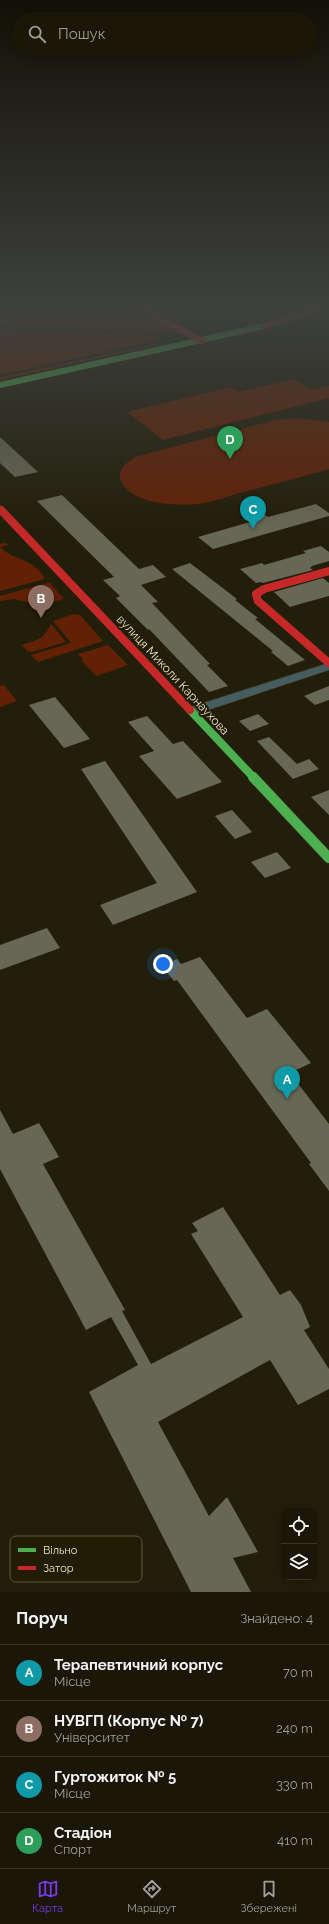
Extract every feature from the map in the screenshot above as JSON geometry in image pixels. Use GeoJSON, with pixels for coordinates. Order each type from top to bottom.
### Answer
{"type":"FeatureCollection","features":[{"type":"Feature","properties":{"kind":"main road"},"geometry":{"type":"LineString","coordinates":[[0,385],[17,381]]}},
{"type":"Feature","properties":{"kind":"main road","name":"вулиця Миколи Карнаухова"},"geometry":{"type":"LineString","coordinates":[[0,509],[329,858]]}},
{"type":"Feature","properties":{"kind":"main road"},"geometry":{"type":"LineString","coordinates":[[329,571],[264,589],[256,594],[258,601],[329,663]]}},
{"type":"Feature","properties":{"kind":"street"},"geometry":{"type":"LineString","coordinates":[[192,711],[329,666]]}},
{"type":"Feature","properties":{"kind":"shaded area"},"geometry":{"type":"Polygon","coordinates":[[[283,381],[297,381],[311,390],[329,386],[329,398],[163,440],[127,412],[231,387],[238,392],[283,381]]]}},
{"type":"Feature","properties":{"kind":"shaded area"},"geometry":{"type":"Polygon","coordinates":[[[298,418],[329,422],[329,469],[210,502],[190,505],[168,504],[145,499],[135,495],[127,489],[121,481],[121,470],[135,457],[275,420],[298,418]]]}},
{"type":"Feature","properties":{"kind":"shaded area"},"geometry":{"type":"Polygon","coordinates":[[[6,543],[9,545],[0,547],[0,544],[6,543]]]}},
{"type":"Feature","properties":{"kind":"shaded area"},"geometry":{"type":"Polygon","coordinates":[[[0,547],[6,552],[35,567],[45,579],[0,591],[0,547]]]}},
{"type":"Feature","properties":{"kind":"shaded area"},"geometry":{"type":"Polygon","coordinates":[[[50,583],[64,599],[40,605],[14,599],[0,601],[0,596],[50,583]]]}},
{"type":"Feature","properties":{"kind":"shaded area"},"geometry":{"type":"Polygon","coordinates":[[[74,614],[80,615],[103,641],[38,662],[31,655],[71,643],[53,621],[74,614]]]}},
{"type":"Feature","properties":{"kind":"shaded area"},"geometry":{"type":"Polygon","coordinates":[[[51,624],[66,642],[32,652],[27,651],[22,645],[43,636],[51,624]]]}},
{"type":"Feature","properties":{"kind":"shaded area"},"geometry":{"type":"Polygon","coordinates":[[[108,645],[128,665],[96,676],[81,660],[83,659],[78,654],[108,645]]]}},
{"type":"Feature","properties":{"kind":"shaded area"},"geometry":{"type":"Polygon","coordinates":[[[4,685],[17,701],[0,707],[0,686],[4,685]]]}},
{"type":"Feature","properties":{"kind":"building"},"geometry":{"type":"Polygon","coordinates":[[[0,437],[38,472],[15,477],[0,463],[0,437]]]}},
{"type":"Feature","properties":{"kind":"building"},"geometry":{"type":"Polygon","coordinates":[[[62,495],[139,569],[153,565],[166,577],[141,585],[158,602],[152,603],[210,664],[207,665],[228,686],[209,692],[149,629],[148,630],[116,598],[120,596],[103,580],[114,577],[37,501],[62,495]]]}},
{"type":"Feature","properties":{"kind":"building"},"geometry":{"type":"Polygon","coordinates":[[[316,504],[329,513],[329,516],[213,549],[198,537],[250,522],[247,520],[262,515],[268,517],[316,504]]]}},
{"type":"Feature","properties":{"kind":"building"},"geometry":{"type":"Polygon","coordinates":[[[321,546],[329,552],[329,561],[312,566],[310,568],[313,570],[263,583],[256,583],[240,569],[262,563],[264,565],[306,553],[303,551],[321,546]]]}},
{"type":"Feature","properties":{"kind":"building"},"geometry":{"type":"Polygon","coordinates":[[[190,563],[237,599],[235,600],[258,618],[255,619],[305,660],[288,666],[271,652],[273,651],[172,569],[190,563]]]}},
{"type":"Feature","properties":{"kind":"building"},"geometry":{"type":"Polygon","coordinates":[[[323,578],[329,583],[329,596],[290,607],[274,592],[323,578]]]}},
{"type":"Feature","properties":{"kind":"building"},"geometry":{"type":"Polygon","coordinates":[[[329,686],[329,700],[315,705],[304,696],[329,686]]]}},
{"type":"Feature","properties":{"kind":"building"},"geometry":{"type":"Polygon","coordinates":[[[55,697],[90,739],[64,748],[29,705],[55,697]]]}},
{"type":"Feature","properties":{"kind":"building"},"geometry":{"type":"Polygon","coordinates":[[[258,714],[269,724],[250,731],[239,721],[258,714]]]}},
{"type":"Feature","properties":{"kind":"building"},"geometry":{"type":"Polygon","coordinates":[[[147,716],[173,744],[183,741],[222,782],[177,799],[139,756],[154,751],[128,722],[147,716]]]}},
{"type":"Feature","properties":{"kind":"building"},"geometry":{"type":"Polygon","coordinates":[[[269,737],[297,764],[309,759],[319,769],[293,779],[257,741],[269,737]]]}},
{"type":"Feature","properties":{"kind":"building"},"geometry":{"type":"Polygon","coordinates":[[[105,761],[197,892],[113,925],[100,905],[157,883],[81,769],[105,761]]]}},
{"type":"Feature","properties":{"kind":"building"},"geometry":{"type":"Polygon","coordinates":[[[329,790],[329,815],[311,797],[329,790]]]}},
{"type":"Feature","properties":{"kind":"building"},"geometry":{"type":"Polygon","coordinates":[[[232,810],[252,832],[235,839],[215,816],[232,810]]]}},
{"type":"Feature","properties":{"kind":"building"},"geometry":{"type":"Polygon","coordinates":[[[277,852],[291,868],[265,878],[251,862],[277,852]]]}},
{"type":"Feature","properties":{"kind":"building"},"geometry":{"type":"Polygon","coordinates":[[[47,928],[60,948],[0,970],[0,945],[47,928]]]}},
{"type":"Feature","properties":{"kind":"building"},"geometry":{"type":"Polygon","coordinates":[[[200,957],[247,1018],[267,1009],[311,1063],[290,1073],[329,1124],[329,1191],[309,1164],[311,1163],[177,980],[174,981],[162,966],[177,959],[181,964],[200,957]]]}},
{"type":"Feature","properties":{"kind":"building"},"geometry":{"type":"Polygon","coordinates":[[[0,1110],[13,1134],[39,1123],[48,1138],[59,1157],[43,1164],[125,1310],[122,1311],[151,1364],[243,1317],[191,1234],[198,1231],[192,1223],[223,1207],[280,1295],[290,1290],[301,1305],[310,1327],[304,1330],[329,1369],[329,1389],[298,1405],[270,1360],[158,1422],[209,1516],[227,1497],[258,1552],[233,1558],[251,1592],[191,1592],[89,1392],[138,1365],[111,1317],[86,1330],[0,1169],[0,1110]]]}},
{"type":"Feature","properties":{"kind":"traffic: fast"},"geometry":{"type":"LineString","coordinates":[[0,385],[17,381]]}},
{"type":"Feature","properties":{"kind":"traffic: fast"},"geometry":{"type":"LineString","coordinates":[[190,710],[329,858]]}},
{"type":"Feature","properties":{"kind":"traffic: jam"},"geometry":{"type":"LineString","coordinates":[[0,509],[190,710]]}},
{"type":"Feature","properties":{"kind":"traffic: jam"},"geometry":{"type":"LineString","coordinates":[[329,571],[264,589],[256,594],[258,601],[329,663]]}},
{"type":"Feature","properties":{"kind":"place","name":"Стадіон"},"geometry":{"type":"Point","coordinates":[230,459]}},
{"type":"Feature","properties":{"kind":"place","name":"Гуртожиток № 5"},"geometry":{"type":"Point","coordinates":[253,529]}},
{"type":"Feature","properties":{"kind":"place","name":"НУВГП (Корпус № 7)"},"geometry":{"type":"Point","coordinates":[41,618]}},
{"type":"Feature","properties":{"kind":"place","name":"Терапевтичний корпус"},"geometry":{"type":"Point","coordinates":[287,1099]}}]}
